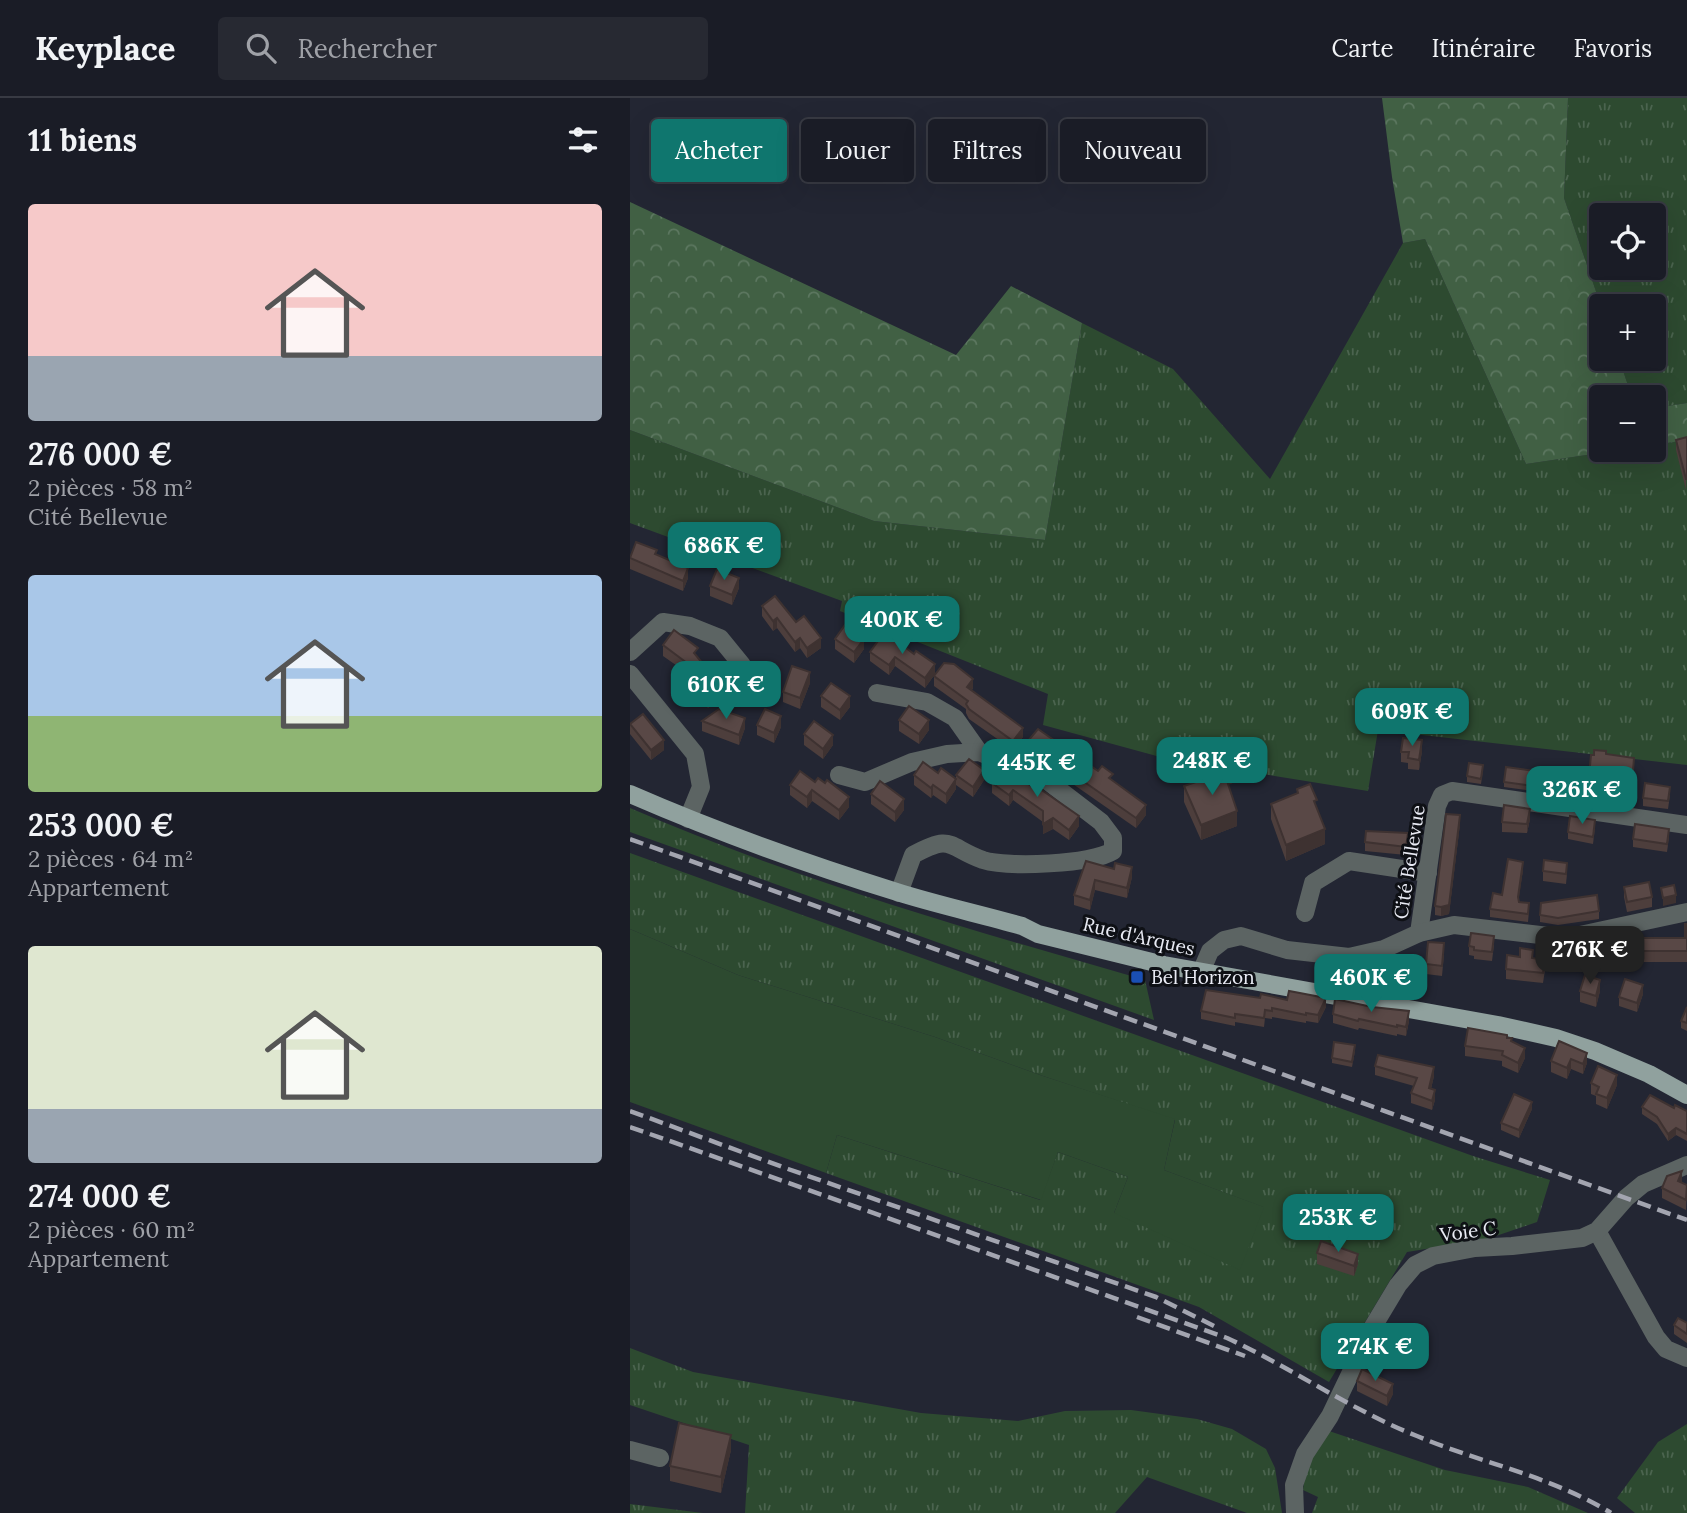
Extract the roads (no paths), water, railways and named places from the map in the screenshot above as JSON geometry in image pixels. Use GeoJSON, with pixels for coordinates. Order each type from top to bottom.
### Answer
{"type":"FeatureCollection","features":[{"type":"Feature","properties":{"kind":"main road","name":"Rue d'Arques"},"geometry":{"type":"LineString","coordinates":[[630,794],[688,819],[791,857],[899,893],[1012,924],[1038,934],[1164,965],[1498,1025],[1556,1038],[1649,1074],[1687,1095]]}},
{"type":"Feature","properties":{"kind":"street"},"geometry":{"type":"LineString","coordinates":[[630,652],[663,622],[690,626],[720,638],[743,665]]}},
{"type":"Feature","properties":{"kind":"street"},"geometry":{"type":"LineString","coordinates":[[630,674],[695,754],[701,787],[688,819]]}},
{"type":"Feature","properties":{"kind":"street"},"geometry":{"type":"LineString","coordinates":[[877,693],[927,702],[955,718],[979,752]]}},
{"type":"Feature","properties":{"kind":"street"},"geometry":{"type":"LineString","coordinates":[[839,775],[865,782],[912,762],[947,754],[979,752],[1045,779],[1101,822],[1113,838],[1113,851],[1102,858],[1039,863],[984,860],[947,842],[935,842],[913,855],[899,893]]}},
{"type":"Feature","properties":{"kind":"street","name":"Cité Bellevue"},"geometry":{"type":"LineString","coordinates":[[1419,933],[1437,806],[1442,795],[1451,791],[1687,825]]}},
{"type":"Feature","properties":{"kind":"street"},"geometry":{"type":"LineString","coordinates":[[1305,913],[1313,883],[1349,861],[1428,873]]}},
{"type":"Feature","properties":{"kind":"street","name":"Cité Bellevue"},"geometry":{"type":"LineString","coordinates":[[1201,972],[1210,951],[1224,940],[1241,936],[1287,950],[1349,957],[1384,949],[1419,933],[1454,925],[1566,938],[1687,912]]}},
{"type":"Feature","properties":{"kind":"street"},"geometry":{"type":"LineString","coordinates":[[1687,1165],[1635,1189],[1597,1231],[1656,1337],[1666,1349],[1687,1358]]}},
{"type":"Feature","properties":{"kind":"street","name":"Voie C"},"geometry":{"type":"LineString","coordinates":[[1295,1513],[1294,1485],[1305,1454],[1330,1416],[1371,1330],[1407,1272],[1415,1265],[1442,1254],[1475,1248],[1569,1240],[1597,1231]]}},
{"type":"Feature","properties":{"kind":"street"},"geometry":{"type":"LineString","coordinates":[[630,1450],[660,1458]]}},
{"type":"Feature","properties":{"kind":"railway"},"geometry":{"type":"LineString","coordinates":[[630,839],[1687,1220]]}},
{"type":"Feature","properties":{"kind":"railway"},"geometry":{"type":"LineString","coordinates":[[630,1111],[1156,1297],[1214,1326]]}},
{"type":"Feature","properties":{"kind":"railway"},"geometry":{"type":"LineString","coordinates":[[630,1127],[1227,1338],[1393,1426],[1441,1446],[1564,1489],[1611,1513]]}},
{"type":"Feature","properties":{"kind":"railway"},"geometry":{"type":"LineString","coordinates":[[1137,1317],[1245,1356]]}},
{"type":"Feature","properties":{"kind":"place","name":"Bel Horizon"},"geometry":{"type":"Point","coordinates":[1137,977]}}]}
